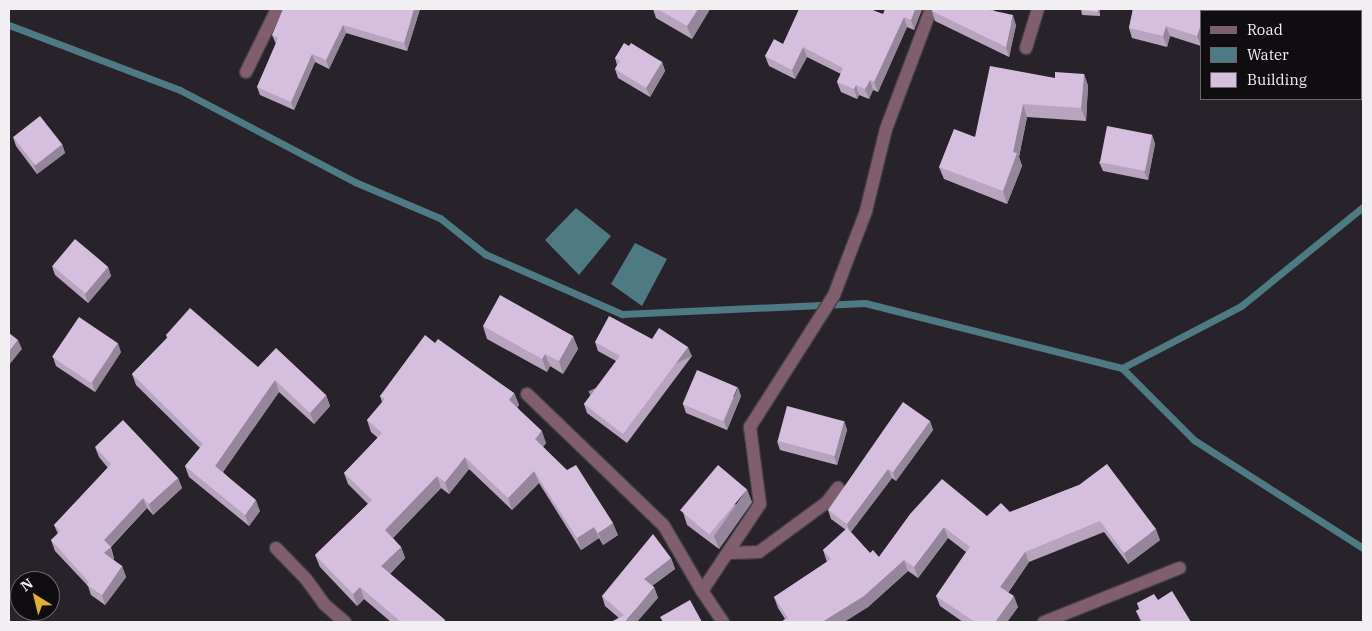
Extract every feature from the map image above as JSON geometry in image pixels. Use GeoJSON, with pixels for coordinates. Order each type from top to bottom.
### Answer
{"type":"FeatureCollection","features":[{"type":"Feature","properties":{"kind":"street"},"geometry":{"type":"LineString","coordinates":[[246,72],[277,9]]}},
{"type":"Feature","properties":{"kind":"street"},"geometry":{"type":"LineString","coordinates":[[702,591],[760,504],[750,427],[825,312],[834,295],[866,211],[886,129],[931,9]]}},
{"type":"Feature","properties":{"kind":"street"},"geometry":{"type":"LineString","coordinates":[[1026,48],[1038,9]]}},
{"type":"Feature","properties":{"kind":"street"},"geometry":{"type":"LineString","coordinates":[[527,394],[664,526],[702,591],[724,622]]}},
{"type":"Feature","properties":{"kind":"street"},"geometry":{"type":"LineString","coordinates":[[729,553],[759,552],[827,502],[838,488]]}},
{"type":"Feature","properties":{"kind":"street"},"geometry":{"type":"LineString","coordinates":[[276,548],[306,579],[324,604],[345,622]]}},
{"type":"Feature","properties":{"kind":"street"},"geometry":{"type":"LineString","coordinates":[[1044,622],[1180,568]]}},
{"type":"Feature","properties":{"kind":"water"},"geometry":{"type":"Polygon","coordinates":[[[576,208],[611,236],[579,275],[545,240],[576,208]]]}},
{"type":"Feature","properties":{"kind":"water"},"geometry":{"type":"Polygon","coordinates":[[[635,243],[667,259],[642,306],[611,284],[635,243]]]}},
{"type":"Feature","properties":{"kind":"building"},"geometry":{"type":"Polygon","coordinates":[[[283,9],[414,9],[404,43],[343,25],[326,60],[312,54],[291,102],[257,87],[278,38],[272,35],[283,9]]]}},
{"type":"Feature","properties":{"kind":"building"},"geometry":{"type":"Polygon","coordinates":[[[658,9],[698,9],[687,26],[658,9]]]}},
{"type":"Feature","properties":{"kind":"building"},"geometry":{"type":"Polygon","coordinates":[[[799,9],[870,9],[883,14],[885,9],[915,9],[911,20],[904,17],[874,82],[870,80],[865,89],[856,85],[854,89],[837,82],[843,68],[803,47],[792,70],[765,56],[774,39],[783,44],[799,9]]]}},
{"type":"Feature","properties":{"kind":"building"},"geometry":{"type":"Polygon","coordinates":[[[932,9],[991,9],[1013,15],[1006,47],[932,11],[932,9]]]}},
{"type":"Feature","properties":{"kind":"building"},"geometry":{"type":"Polygon","coordinates":[[[1098,9],[1098,12],[1081,10],[1098,9]]]}},
{"type":"Feature","properties":{"kind":"building"},"geometry":{"type":"Polygon","coordinates":[[[1133,9],[1206,9],[1200,10],[1200,27],[1197,36],[1166,26],[1163,36],[1129,28],[1133,9]]]}},
{"type":"Feature","properties":{"kind":"building"},"geometry":{"type":"Polygon","coordinates":[[[624,43],[629,46],[631,43],[662,62],[646,88],[615,69],[620,61],[615,58],[624,43]]]}},
{"type":"Feature","properties":{"kind":"building"},"geometry":{"type":"Polygon","coordinates":[[[990,66],[1055,78],[1055,72],[1084,74],[1081,108],[1023,104],[1013,152],[1017,153],[1003,191],[939,167],[954,129],[975,137],[990,66]]]}},
{"type":"Feature","properties":{"kind":"building"},"geometry":{"type":"Polygon","coordinates":[[[40,116],[62,144],[35,165],[13,137],[40,116]]]}},
{"type":"Feature","properties":{"kind":"building"},"geometry":{"type":"Polygon","coordinates":[[[1107,126],[1152,135],[1145,171],[1100,162],[1107,126]]]}},
{"type":"Feature","properties":{"kind":"building"},"geometry":{"type":"Polygon","coordinates":[[[75,239],[108,267],[85,293],[53,266],[75,239]]]}},
{"type":"Feature","properties":{"kind":"building"},"geometry":{"type":"Polygon","coordinates":[[[500,295],[573,336],[559,361],[545,354],[542,359],[483,326],[500,295]]]}},
{"type":"Feature","properties":{"kind":"building"},"geometry":{"type":"Polygon","coordinates":[[[190,308],[258,367],[276,348],[326,395],[310,413],[275,380],[215,466],[256,500],[245,515],[185,466],[203,444],[132,374],[168,337],[166,335],[190,308]]]}},
{"type":"Feature","properties":{"kind":"building"},"geometry":{"type":"Polygon","coordinates":[[[609,316],[652,339],[659,328],[688,347],[623,434],[584,404],[620,356],[595,342],[609,316]]]}},
{"type":"Feature","properties":{"kind":"building"},"geometry":{"type":"Polygon","coordinates":[[[79,317],[118,343],[91,383],[52,357],[79,317]]]}},
{"type":"Feature","properties":{"kind":"building"},"geometry":{"type":"Polygon","coordinates":[[[9,333],[18,340],[9,352],[9,333]]]}},
{"type":"Feature","properties":{"kind":"building"},"geometry":{"type":"Polygon","coordinates":[[[425,335],[435,343],[438,339],[514,393],[509,400],[542,431],[535,439],[567,470],[576,465],[613,523],[598,533],[594,527],[577,538],[534,471],[508,498],[465,457],[445,482],[437,476],[385,530],[401,547],[381,566],[445,620],[443,622],[401,622],[360,587],[353,594],[315,555],[372,500],[344,473],[382,433],[367,420],[385,399],[380,396],[425,335]]]}},
{"type":"Feature","properties":{"kind":"building"},"geometry":{"type":"Polygon","coordinates":[[[697,370],[738,387],[723,421],[683,404],[697,370]]]}},
{"type":"Feature","properties":{"kind":"building"},"geometry":{"type":"Polygon","coordinates":[[[903,402],[930,421],[893,472],[888,469],[847,524],[828,510],[903,402]]]}},
{"type":"Feature","properties":{"kind":"building"},"geometry":{"type":"Polygon","coordinates":[[[787,406],[844,421],[835,456],[778,441],[787,406]]]}},
{"type":"Feature","properties":{"kind":"building"},"geometry":{"type":"Polygon","coordinates":[[[123,420],[178,478],[149,504],[143,498],[104,540],[111,547],[104,553],[122,566],[102,595],[87,585],[89,582],[51,540],[60,531],[54,525],[111,464],[95,447],[123,420]]]}},
{"type":"Feature","properties":{"kind":"building"},"geometry":{"type":"Polygon","coordinates":[[[1107,464],[1156,529],[1124,553],[1100,521],[1025,552],[1000,587],[1014,596],[995,622],[975,622],[936,596],[970,547],[944,527],[914,567],[904,560],[864,596],[822,622],[781,622],[788,618],[774,597],[831,559],[823,550],[847,528],[870,553],[873,550],[879,557],[911,513],[942,479],[987,516],[1001,503],[1010,512],[1079,485],[1107,464]]]}},
{"type":"Feature","properties":{"kind":"building"},"geometry":{"type":"Polygon","coordinates":[[[718,465],[747,489],[709,535],[680,510],[718,465]]]}},
{"type":"Feature","properties":{"kind":"building"},"geometry":{"type":"Polygon","coordinates":[[[653,534],[671,558],[644,579],[654,587],[625,622],[611,622],[624,615],[602,596],[653,534]]]}},
{"type":"Feature","properties":{"kind":"building"},"geometry":{"type":"Polygon","coordinates":[[[1172,591],[1191,622],[1143,622],[1136,611],[1140,609],[1137,603],[1154,594],[1158,600],[1172,591]]]}},
{"type":"Feature","properties":{"kind":"building"},"geometry":{"type":"Polygon","coordinates":[[[690,600],[702,622],[663,622],[660,617],[690,600]]]}},
{"type":"Feature","properties":{"kind":"waterway"},"geometry":{"type":"LineString","coordinates":[[9,25],[180,90],[355,182],[440,218],[485,254],[622,314],[865,303],[1122,368],[1194,440],[1363,548]]}},
{"type":"Feature","properties":{"kind":"waterway"},"geometry":{"type":"LineString","coordinates":[[1122,368],[1241,306],[1363,207]]}}]}
